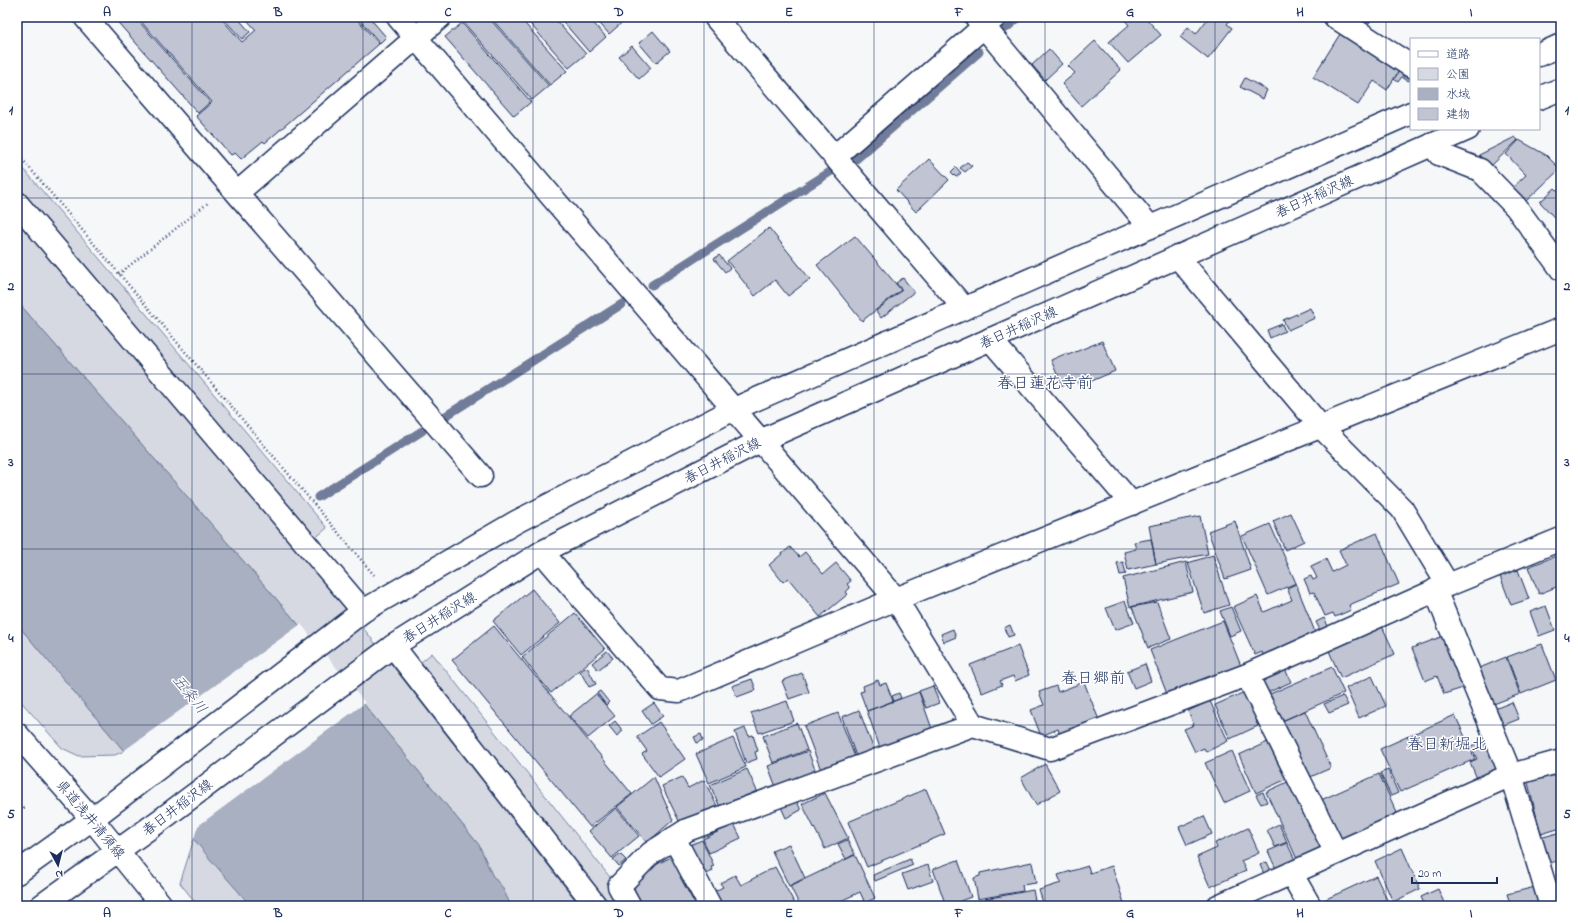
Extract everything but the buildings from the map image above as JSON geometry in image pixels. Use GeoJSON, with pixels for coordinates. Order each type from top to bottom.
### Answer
{"type":"FeatureCollection","features":[{"type":"Feature","properties":{"kind":"street"},"geometry":{"type":"LineString","coordinates":[[85,17],[481,476]]}},
{"type":"Feature","properties":{"kind":"street"},"geometry":{"type":"LineString","coordinates":[[398,17],[762,440],[896,599],[974,725]]}},
{"type":"Feature","properties":{"kind":"street"},"geometry":{"type":"LineString","coordinates":[[234,189],[440,17]]}},
{"type":"Feature","properties":{"kind":"street"},"geometry":{"type":"LineString","coordinates":[[715,17],[964,308]]}},
{"type":"Feature","properties":{"kind":"street"},"geometry":{"type":"LineString","coordinates":[[1335,17],[1410,65]]}},
{"type":"Feature","properties":{"kind":"street"},"geometry":{"type":"LineString","coordinates":[[834,157],[985,20],[1150,227]]}},
{"type":"Feature","properties":{"kind":"street"},"geometry":{"type":"LineString","coordinates":[[1540,55],[1561,45]]}},
{"type":"Feature","properties":{"kind":"street"},"geometry":{"type":"LineString","coordinates":[[1540,98],[1561,89]]}},
{"type":"Feature","properties":{"kind":"street"},"geometry":{"type":"LineString","coordinates":[[17,872],[92,819],[359,615],[516,522],[734,409],[1410,113]]}},
{"type":"Feature","properties":{"kind":"street","name":"春日井稲沢線"},"geometry":{"type":"LineString","coordinates":[[41,906],[143,833],[388,650],[542,552],[762,440],[1466,130]]}},
{"type":"Feature","properties":{"kind":"street"},"geometry":{"type":"LineString","coordinates":[[1433,144],[1438,154],[1480,170],[1516,207],[1561,269]]}},
{"type":"Feature","properties":{"kind":"street"},"geometry":{"type":"LineString","coordinates":[[17,203],[359,615]]}},
{"type":"Feature","properties":{"kind":"street"},"geometry":{"type":"LineString","coordinates":[[1178,256],[1321,427],[1402,509],[1442,588],[1511,776],[1550,906]]}},
{"type":"Feature","properties":{"kind":"street"},"geometry":{"type":"LineString","coordinates":[[542,552],[660,689],[679,692],[896,599],[1561,329]]}},
{"type":"Feature","properties":{"kind":"street"},"geometry":{"type":"LineString","coordinates":[[990,339],[1132,504]]}},
{"type":"Feature","properties":{"kind":"street"},"geometry":{"type":"LineString","coordinates":[[630,906],[620,886],[651,853],[687,830],[974,725],[1050,749],[1247,675],[1442,588],[1561,539]]}},
{"type":"Feature","properties":{"kind":"street"},"geometry":{"type":"LineString","coordinates":[[388,650],[596,906]]}},
{"type":"Feature","properties":{"kind":"street"},"geometry":{"type":"LineString","coordinates":[[1247,675],[1336,853]]}},
{"type":"Feature","properties":{"kind":"street","name":"県道浅井清須線"},"geometry":{"type":"LineString","coordinates":[[17,734],[92,819],[162,906]]}},
{"type":"Feature","properties":{"kind":"street"},"geometry":{"type":"LineString","coordinates":[[1218,906],[1511,776],[1561,761]]}},
{"type":"Feature","properties":{"kind":"street"},"geometry":{"type":"LineString","coordinates":[[674,838],[710,906]]}},
{"type":"Feature","properties":{"kind":"street"},"geometry":{"type":"LineString","coordinates":[[1291,873],[1310,906]]}},
{"type":"Feature","properties":{"kind":"path"},"geometry":{"type":"LineString","coordinates":[[17,153],[374,575]]}},
{"type":"Feature","properties":{"kind":"path"},"geometry":{"type":"LineString","coordinates":[[119,274],[234,189]]}},
{"type":"Feature","properties":{"kind":"path"},"geometry":{"type":"LineString","coordinates":[[17,813],[25,807]]}},
{"type":"Feature","properties":{"kind":"green space"},"geometry":{"type":"Polygon","coordinates":[[[17,161],[327,528],[313,540],[17,192],[17,161]]]}},
{"type":"Feature","properties":{"kind":"green space"},"geometry":{"type":"Polygon","coordinates":[[[17,217],[339,597],[580,906],[511,906],[502,887],[492,875],[479,845],[299,625],[17,301],[17,217]]]}},
{"type":"Feature","properties":{"kind":"green space"},"geometry":{"type":"Polygon","coordinates":[[[17,624],[124,751],[115,755],[79,756],[62,748],[17,697],[17,624]]]}},
{"type":"Feature","properties":{"kind":"green space"},"geometry":{"type":"Polygon","coordinates":[[[432,653],[613,881],[612,893],[616,906],[609,906],[420,663],[432,653]]]}},
{"type":"Feature","properties":{"kind":"green space"},"geometry":{"type":"Polygon","coordinates":[[[194,839],[251,906],[198,906],[180,883],[194,839]]]}},
{"type":"Feature","properties":{"kind":"water","name":"五条川"},"geometry":{"type":"Polygon","coordinates":[[[17,301],[299,625],[479,845],[492,875],[502,887],[511,906],[251,906],[209,858],[124,751],[17,624],[17,301]]]}},
{"type":"Feature","properties":{"kind":"pier"},"geometry":{"type":"Polygon","coordinates":[[[301,624],[365,703],[198,826],[193,841],[122,752],[301,624]]]}},
{"type":"Feature","properties":{"kind":"waterway"},"geometry":{"type":"LineString","coordinates":[[1006,28],[1019,17]]}},
{"type":"Feature","properties":{"kind":"waterway"},"geometry":{"type":"LineString","coordinates":[[856,159],[979,52]]}},
{"type":"Feature","properties":{"kind":"waterway"},"geometry":{"type":"LineString","coordinates":[[652,285],[830,172]]}},
{"type":"Feature","properties":{"kind":"waterway"},"geometry":{"type":"LineString","coordinates":[[444,417],[622,304]]}},
{"type":"Feature","properties":{"kind":"waterway"},"geometry":{"type":"LineString","coordinates":[[318,497],[422,431]]}},
{"type":"Feature","properties":{"kind":"district","name":"春日蓮花寺前"},"geometry":{"type":"Point","coordinates":[1045,382]}},
{"type":"Feature","properties":{"kind":"district","name":"春日郷前"},"geometry":{"type":"Point","coordinates":[1093,677]}},
{"type":"Feature","properties":{"kind":"district","name":"春日新堀北"},"geometry":{"type":"Point","coordinates":[1447,743]}}]}
